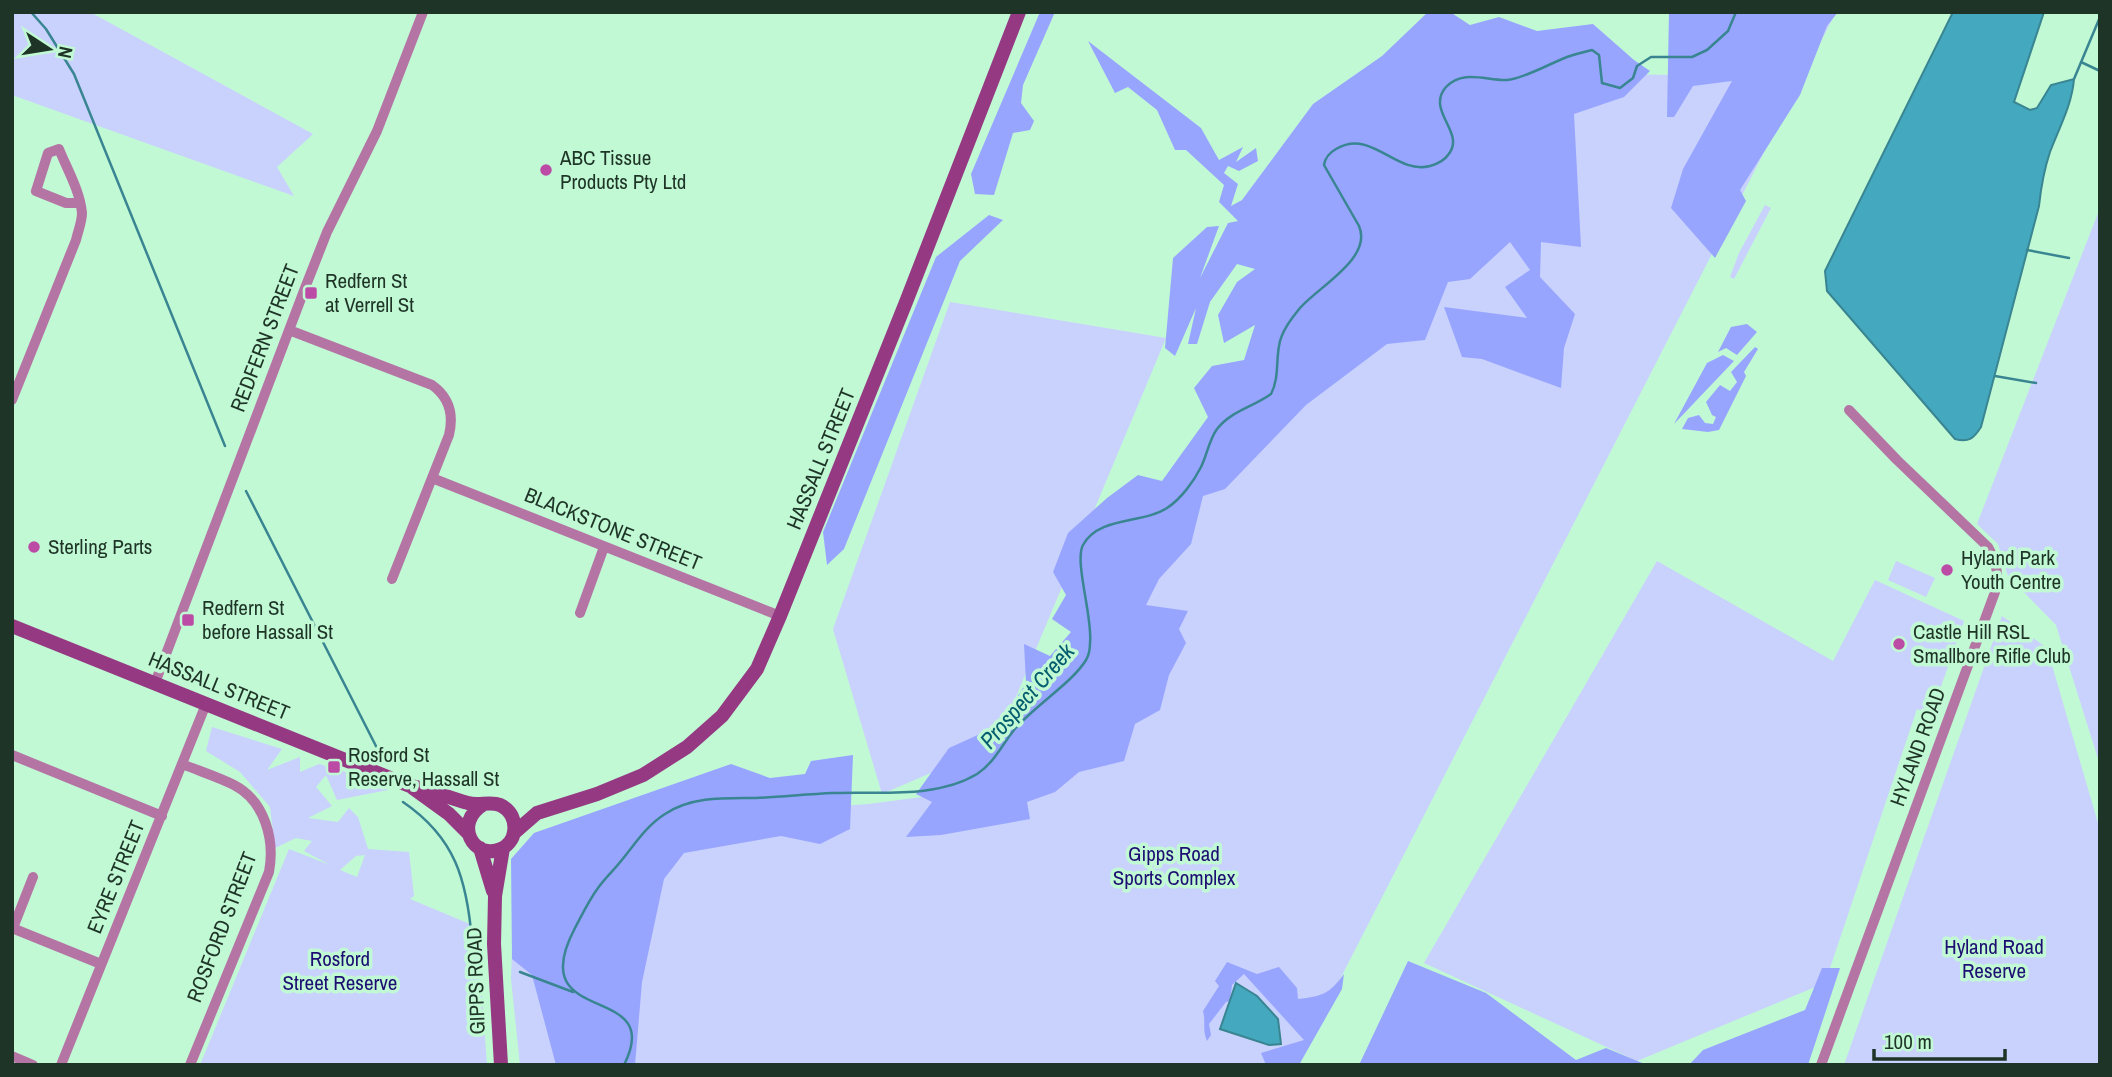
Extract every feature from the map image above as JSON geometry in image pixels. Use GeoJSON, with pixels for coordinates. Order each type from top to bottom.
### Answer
{"type":"FeatureCollection","features":[{"type":"Feature","properties":{"kind":"main road","name":"HASSALL STREET"},"geometry":{"type":"LineString","coordinates":[[507,810],[537,813],[597,794],[643,775],[687,747],[722,716],[757,669],[1019,12]]}},
{"type":"Feature","properties":{"kind":"main road","name":"HASSALL STREET"},"geometry":{"type":"LineString","coordinates":[[12,626],[410,786],[428,789],[469,804],[484,804]]}},
{"type":"Feature","properties":{"kind":"main road","name":"HASSALL STREET"},"geometry":{"type":"LineString","coordinates":[[410,786],[449,814],[468,833]]}},
{"type":"Feature","properties":{"kind":"main road"},"geometry":{"type":"LineString","coordinates":[[494,803],[507,810],[513,819],[514,833],[503,848],[488,851],[480,848],[468,833],[470,816],[484,804],[494,803]]}},
{"type":"Feature","properties":{"kind":"main road","name":"HASSALL STREET"},"geometry":{"type":"LineString","coordinates":[[514,833],[537,813]]}},
{"type":"Feature","properties":{"kind":"main road","name":"GIPPS ROAD"},"geometry":{"type":"LineString","coordinates":[[480,848],[495,896]]}},
{"type":"Feature","properties":{"kind":"main road","name":"GIPPS ROAD"},"geometry":{"type":"LineString","coordinates":[[500,1065],[495,998],[495,896],[503,848]]}},
{"type":"Feature","properties":{"kind":"street","name":"REDFERN STREET"},"geometry":{"type":"LineString","coordinates":[[155,683],[327,232],[377,131],[423,12]]}},
{"type":"Feature","properties":{"kind":"street"},"geometry":{"type":"LineString","coordinates":[[12,400],[76,240],[82,218],[79,203],[60,149],[48,153],[36,191],[66,203],[79,203]]}},
{"type":"Feature","properties":{"kind":"street"},"geometry":{"type":"LineString","coordinates":[[289,330],[432,385],[440,391],[451,410],[452,424],[393,579]]}},
{"type":"Feature","properties":{"kind":"street","name":"HYLAND ROAD"},"geometry":{"type":"LineString","coordinates":[[1821,1065],[1953,709],[1995,592],[1998,575],[1996,562],[1988,547],[1849,410]]}},
{"type":"Feature","properties":{"kind":"street","name":"BLACKSTONE STREET"},"geometry":{"type":"LineString","coordinates":[[432,478],[780,616]]}},
{"type":"Feature","properties":{"kind":"street"},"geometry":{"type":"LineString","coordinates":[[580,613],[604,547]]}},
{"type":"Feature","properties":{"kind":"street","name":"EYRE STREET"},"geometry":{"type":"LineString","coordinates":[[61,1065],[206,704]]}},
{"type":"Feature","properties":{"kind":"street"},"geometry":{"type":"LineString","coordinates":[[12,755],[162,816]]}},
{"type":"Feature","properties":{"kind":"street","name":"ROSFORD STREET"},"geometry":{"type":"LineString","coordinates":[[182,764],[236,786],[250,796],[261,812],[270,836],[272,854],[269,872],[190,1065]]}},
{"type":"Feature","properties":{"kind":"street"},"geometry":{"type":"LineString","coordinates":[[33,877],[13,928],[101,964]]}},
{"type":"Feature","properties":{"kind":"street"},"geometry":{"type":"LineString","coordinates":[[12,1056],[33,1065]]}},
{"type":"Feature","properties":{"kind":"green space"},"geometry":{"type":"Polygon","coordinates":[[[12,12],[90,12],[313,134],[277,167],[294,196],[12,95],[12,12]]]}},
{"type":"Feature","properties":{"kind":"green space","name":"Gipps Road Sports Complex"},"geometry":{"type":"Polygon","coordinates":[[[1836,12],[1296,1065],[520,1065],[511,979],[515,862],[679,817],[869,804],[937,795],[1061,702],[1090,567],[1601,74],[1677,75],[1836,12]]]}},
{"type":"Feature","properties":{"kind":"green space"},"geometry":{"type":"Polygon","coordinates":[[[1765,205],[1771,208],[1734,279],[1730,277],[1739,253],[1765,205]]]}},
{"type":"Feature","properties":{"kind":"green space"},"geometry":{"type":"Polygon","coordinates":[[[2100,208],[2100,765],[2056,625],[2008,576],[1998,544],[1977,524],[2100,208]]]}},
{"type":"Feature","properties":{"kind":"green space"},"geometry":{"type":"Polygon","coordinates":[[[950,302],[1166,338],[1013,704],[975,754],[882,794],[833,629],[950,302]]]}},
{"type":"Feature","properties":{"kind":"green space"},"geometry":{"type":"Polygon","coordinates":[[[1657,561],[1833,661],[1875,580],[1964,621],[1931,715],[1917,709],[1825,983],[1637,1061],[1424,963],[1657,561]]]}},
{"type":"Feature","properties":{"kind":"green space"},"geometry":{"type":"Polygon","coordinates":[[[1896,561],[1935,578],[1926,597],[1888,580],[1896,561]]]}},
{"type":"Feature","properties":{"kind":"green space","name":"Hyland Road Reserve"},"geometry":{"type":"Polygon","coordinates":[[[2002,616],[2047,648],[2100,830],[2100,1065],[1844,1065],[2002,616]]]}},
{"type":"Feature","properties":{"kind":"green space","name":"Rosford Street Reserve"},"geometry":{"type":"Polygon","coordinates":[[[212,727],[282,749],[267,770],[300,757],[300,772],[319,764],[372,780],[388,790],[337,800],[326,775],[316,787],[332,806],[308,818],[338,822],[349,808],[358,817],[368,849],[409,852],[414,896],[410,899],[477,927],[487,1065],[200,1065],[289,849],[330,865],[304,851],[312,841],[296,838],[275,848],[270,807],[240,772],[206,751],[212,727]],[[365,855],[356,856],[340,870],[357,877],[365,855]]]}},
{"type":"Feature","properties":{"kind":"shaded area"},"geometry":{"type":"Polygon","coordinates":[[[1040,12],[1055,12],[1023,85],[1021,103],[1034,121],[1030,130],[1013,133],[994,195],[975,194],[971,174],[1040,12]]]}},
{"type":"Feature","properties":{"kind":"shaded area"},"geometry":{"type":"Polygon","coordinates":[[[1428,12],[1450,12],[1470,25],[1499,17],[1537,31],[1593,24],[1650,71],[1624,97],[1574,114],[1581,247],[1541,242],[1540,277],[1575,314],[1564,348],[1561,388],[1482,359],[1462,357],[1444,307],[1527,318],[1505,287],[1530,270],[1510,242],[1470,279],[1448,282],[1425,340],[1387,344],[1306,405],[1225,489],[1203,496],[1191,544],[1159,579],[1146,605],[1188,611],[1179,629],[1186,643],[1169,675],[1160,710],[1135,724],[1124,761],[1079,772],[1055,792],[1027,802],[1030,819],[941,835],[906,837],[932,802],[916,794],[949,748],[980,734],[1005,741],[1002,721],[1026,683],[1024,644],[1050,656],[1071,632],[1052,619],[1066,595],[1053,572],[1068,533],[1138,475],[1162,481],[1208,417],[1194,388],[1212,366],[1244,360],[1255,325],[1224,343],[1218,315],[1237,282],[1255,269],[1237,264],[1210,302],[1197,344],[1188,344],[1196,308],[1175,356],[1165,348],[1173,258],[1207,227],[1219,226],[1200,278],[1228,223],[1238,221],[1219,202],[1224,185],[1186,150],[1175,150],[1157,110],[1128,87],[1115,93],[1088,41],[1201,128],[1219,160],[1243,147],[1236,162],[1256,148],[1258,161],[1239,171],[1228,166],[1224,173],[1238,184],[1231,206],[1242,200],[1313,104],[1382,56],[1428,12]]]}},
{"type":"Feature","properties":{"kind":"shaded area"},"geometry":{"type":"Polygon","coordinates":[[[1669,12],[1838,12],[1827,26],[1800,95],[1740,190],[1746,201],[1715,258],[1671,208],[1683,169],[1732,81],[1693,86],[1674,117],[1667,117],[1669,12]]]}},
{"type":"Feature","properties":{"kind":"shaded area"},"geometry":{"type":"Polygon","coordinates":[[[1953,12],[2044,12],[2014,102],[2030,110],[2037,108],[2051,85],[2074,79],[2068,107],[2046,165],[2039,206],[1981,427],[1968,440],[1955,439],[1827,291],[1825,271],[1953,12]]]}},
{"type":"Feature","properties":{"kind":"shaded area"},"geometry":{"type":"Polygon","coordinates":[[[989,215],[1003,220],[960,261],[844,549],[827,565],[823,532],[936,257],[989,215]]]}},
{"type":"Feature","properties":{"kind":"shaded area"},"geometry":{"type":"Polygon","coordinates":[[[1747,324],[1757,332],[1737,355],[1726,348],[1718,352],[1731,327],[1747,324]]]}},
{"type":"Feature","properties":{"kind":"shaded area"},"geometry":{"type":"Polygon","coordinates":[[[1755,347],[1758,349],[1744,372],[1746,376],[1719,430],[1708,432],[1682,429],[1688,418],[1699,415],[1705,423],[1713,424],[1716,417],[1712,415],[1706,402],[1720,385],[1730,391],[1737,382],[1731,372],[1755,347]]]}},
{"type":"Feature","properties":{"kind":"shaded area"},"geometry":{"type":"Polygon","coordinates":[[[1723,355],[1734,361],[1674,424],[1707,363],[1723,355]]]}},
{"type":"Feature","properties":{"kind":"shaded area"},"geometry":{"type":"Polygon","coordinates":[[[853,755],[850,829],[820,844],[781,836],[684,853],[664,879],[642,982],[635,1065],[556,1065],[532,975],[512,959],[511,859],[534,833],[731,764],[770,778],[805,774],[811,761],[853,755]]]}},
{"type":"Feature","properties":{"kind":"shaded area"},"geometry":{"type":"Polygon","coordinates":[[[1408,961],[1486,993],[1576,1060],[1606,1048],[1647,1065],[1359,1065],[1408,961]]]}},
{"type":"Feature","properties":{"kind":"shaded area"},"geometry":{"type":"Polygon","coordinates":[[[1227,962],[1257,974],[1279,967],[1297,988],[1298,999],[1325,993],[1344,974],[1342,989],[1299,1065],[1266,1065],[1261,1053],[1304,1040],[1244,974],[1232,985],[1230,1001],[1226,1002],[1209,1024],[1211,1035],[1207,1041],[1203,1011],[1219,986],[1215,981],[1227,962]]]}},
{"type":"Feature","properties":{"kind":"shaded area"},"geometry":{"type":"Polygon","coordinates":[[[1822,968],[1840,968],[1808,1065],[1689,1065],[1703,1050],[1805,1010],[1822,968]]]}},
{"type":"Feature","properties":{"kind":"shaded area"},"geometry":{"type":"Polygon","coordinates":[[[1236,983],[1257,996],[1278,1019],[1281,1044],[1269,1045],[1220,1029],[1236,983]]]}},
{"type":"Feature","properties":{"kind":"waterway"},"geometry":{"type":"LineString","coordinates":[[31,12],[46,29],[74,74],[225,446]]}},
{"type":"Feature","properties":{"kind":"waterway","name":"Prospect Creek"},"geometry":{"type":"LineString","coordinates":[[624,1065],[632,1039],[627,1022],[613,1011],[578,994],[566,980],[563,960],[575,928],[601,884],[652,824],[675,808],[686,804],[721,798],[925,790],[961,782],[988,765],[1022,721],[1072,677],[1087,658],[1090,632],[1081,564],[1083,545],[1100,529],[1157,513],[1182,495],[1201,467],[1217,429],[1235,413],[1271,394],[1284,331],[1300,308],[1342,271],[1358,249],[1361,238],[1359,226],[1324,165],[1329,154],[1349,144],[1361,144],[1406,164],[1417,167],[1433,165],[1444,159],[1453,147],[1453,138],[1440,105],[1446,87],[1460,78],[1514,79],[1567,57],[1592,50],[1599,55],[1602,83],[1620,88],[1633,78],[1637,66],[1651,57],[1692,57],[1707,50],[1728,31],[1736,12]]}},
{"type":"Feature","properties":{"kind":"waterway"},"geometry":{"type":"LineString","coordinates":[[2074,79],[2100,17]]}},
{"type":"Feature","properties":{"kind":"waterway"},"geometry":{"type":"LineString","coordinates":[[2081,62],[2100,71]]}},
{"type":"Feature","properties":{"kind":"waterway"},"geometry":{"type":"LineString","coordinates":[[2027,250],[2069,258]]}},
{"type":"Feature","properties":{"kind":"waterway"},"geometry":{"type":"LineString","coordinates":[[1995,376],[2036,383]]}},
{"type":"Feature","properties":{"kind":"waterway"},"geometry":{"type":"LineString","coordinates":[[246,491],[379,752]]}},
{"type":"Feature","properties":{"kind":"waterway"},"geometry":{"type":"LineString","coordinates":[[403,802],[435,830],[456,862],[467,899],[472,941]]}},
{"type":"Feature","properties":{"kind":"waterway"},"geometry":{"type":"LineString","coordinates":[[520,972],[573,992]]}},
{"type":"Feature","properties":{"kind":"place","name":"ABC Tissue Products Pty Ltd"},"geometry":{"type":"Point","coordinates":[546,170]}},
{"type":"Feature","properties":{"kind":"place","name":"Redfern St at Verrell St"},"geometry":{"type":"Point","coordinates":[311,293]}},
{"type":"Feature","properties":{"kind":"place","name":"Sterling Parts"},"geometry":{"type":"Point","coordinates":[34,547]}},
{"type":"Feature","properties":{"kind":"place","name":"Hyland Park Youth Centre"},"geometry":{"type":"Point","coordinates":[1947,570]}},
{"type":"Feature","properties":{"kind":"place","name":"Redfern St before Hassall St"},"geometry":{"type":"Point","coordinates":[188,620]}},
{"type":"Feature","properties":{"kind":"place","name":"Castle Hill RSL Smallbore Rifle Club"},"geometry":{"type":"Point","coordinates":[1899,644]}},
{"type":"Feature","properties":{"kind":"place","name":"Rosford St Reserve, Hassall St"},"geometry":{"type":"Point","coordinates":[334,767]}}]}
